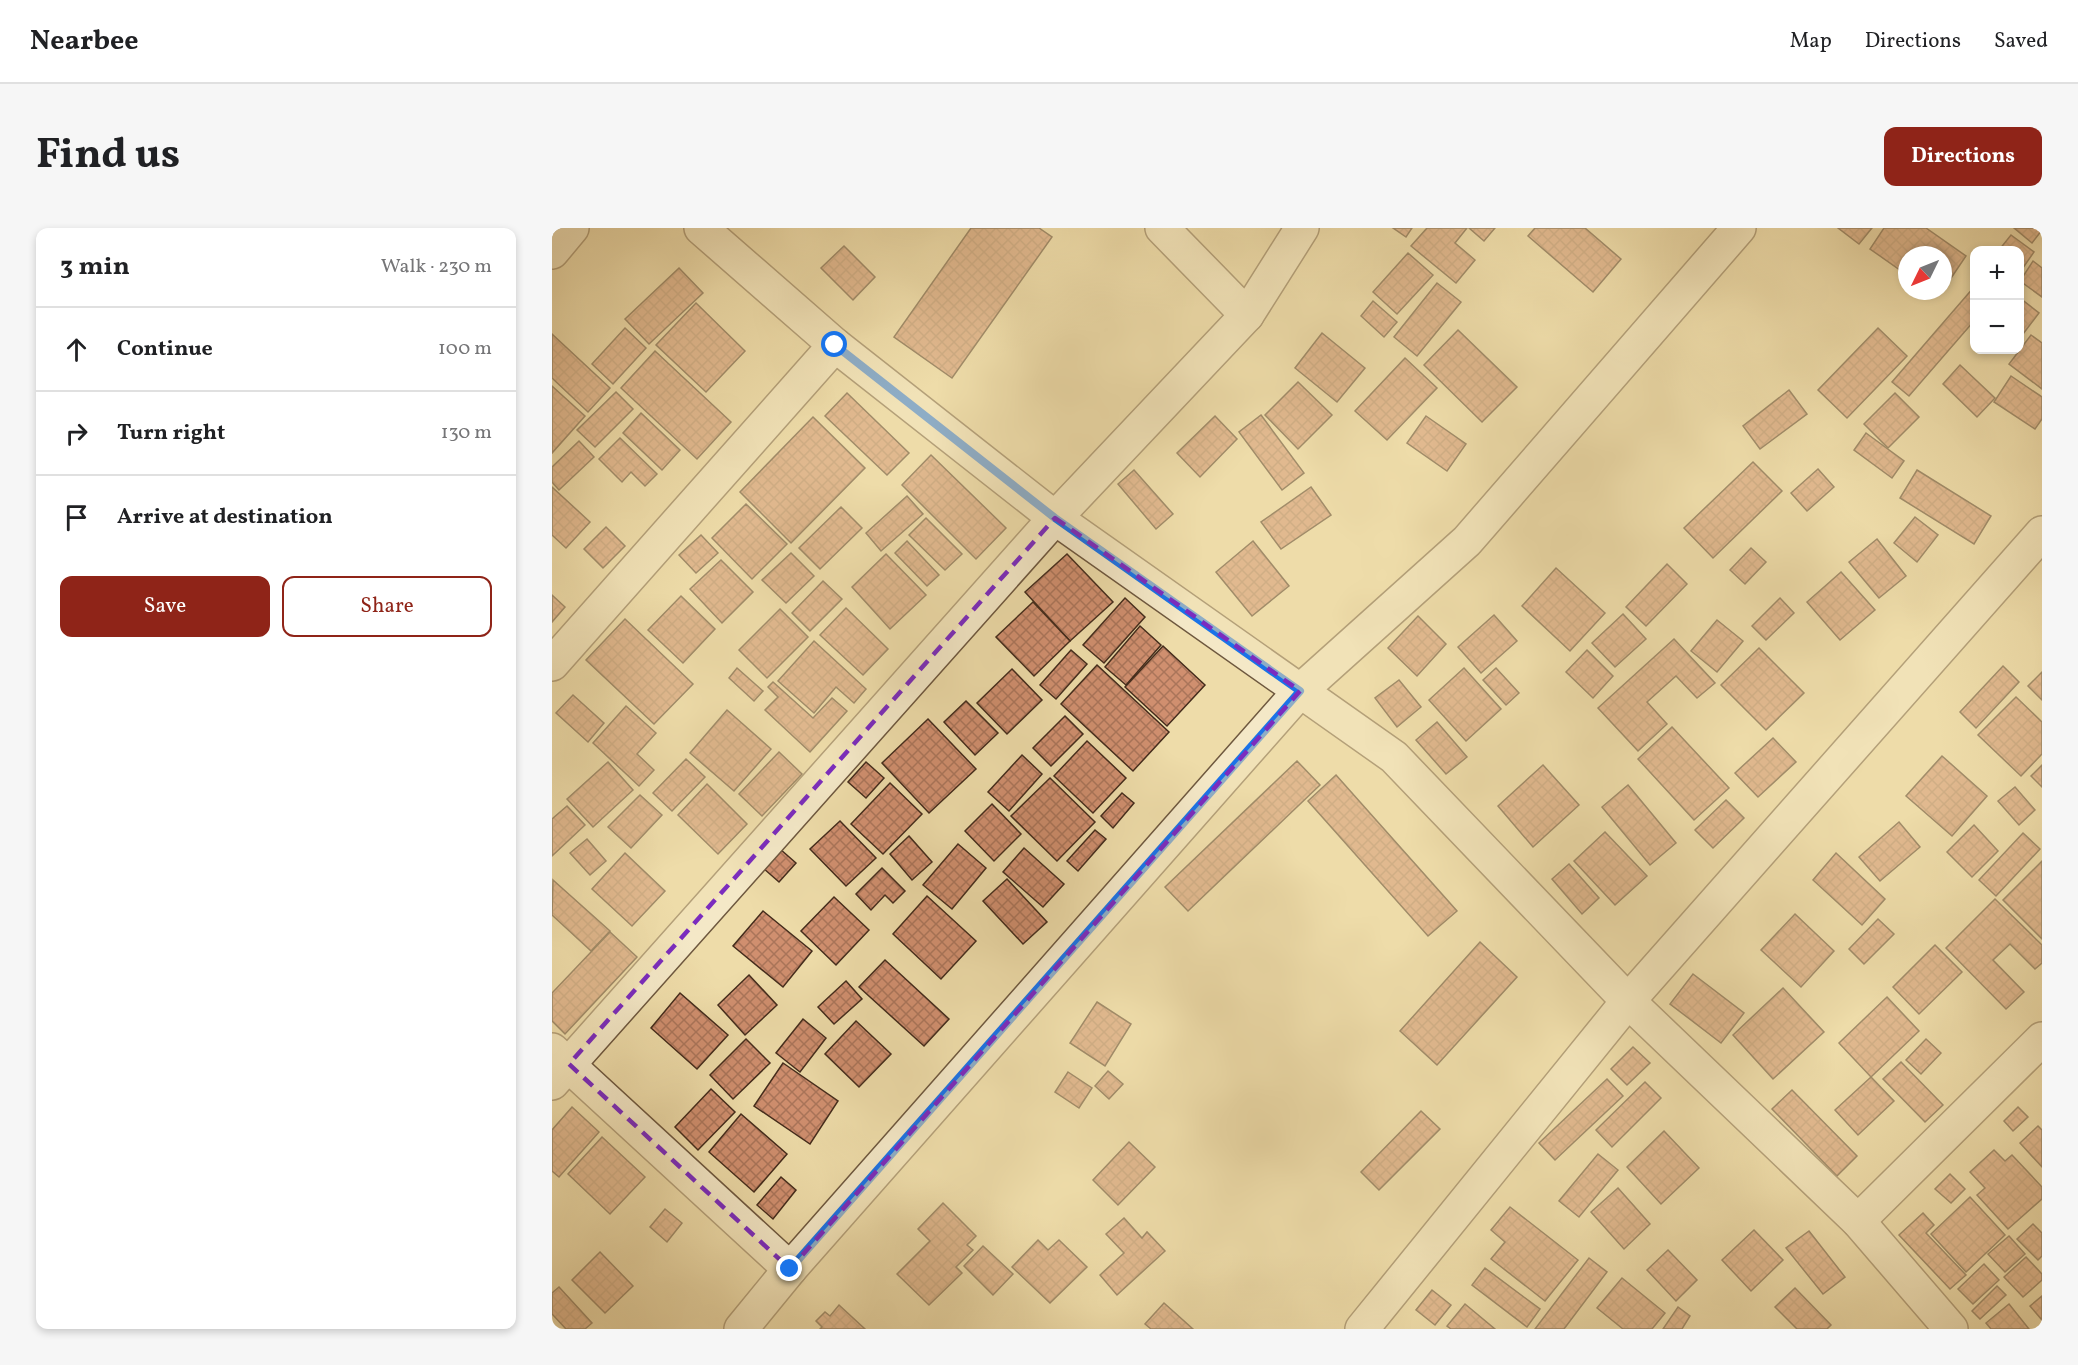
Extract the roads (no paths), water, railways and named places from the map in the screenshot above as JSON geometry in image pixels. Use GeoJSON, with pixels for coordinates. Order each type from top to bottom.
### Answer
{"type":"FeatureCollection","features":[{"type":"Feature","properties":{"kind":"street"},"geometry":{"type":"LineString","coordinates":[[552,252],[572,228]]}},
{"type":"Feature","properties":{"kind":"street"},"geometry":{"type":"LineString","coordinates":[[701,228],[835,345],[1055,518],[1394,757],[1628,1000],[1858,1221],[1951,1329]]}},
{"type":"Feature","properties":{"kind":"street"},"geometry":{"type":"LineString","coordinates":[[1162,228],[1247,315]]}},
{"type":"Feature","properties":{"kind":"street"},"geometry":{"type":"LineString","coordinates":[[790,1269],[558,1065],[1055,518],[1247,315],[1302,228]]}},
{"type":"Feature","properties":{"kind":"street"},"geometry":{"type":"LineString","coordinates":[[741,1329],[790,1269],[1300,691],[1467,541],[1740,228]]}},
{"type":"Feature","properties":{"kind":"street"},"geometry":{"type":"LineString","coordinates":[[552,664],[835,345]]}},
{"type":"Feature","properties":{"kind":"street"},"geometry":{"type":"LineString","coordinates":[[1367,1327],[1628,1000],[2042,533]]}},
{"type":"Feature","properties":{"kind":"street"},"geometry":{"type":"LineString","coordinates":[[1858,1221],[2042,1039]]}}]}
